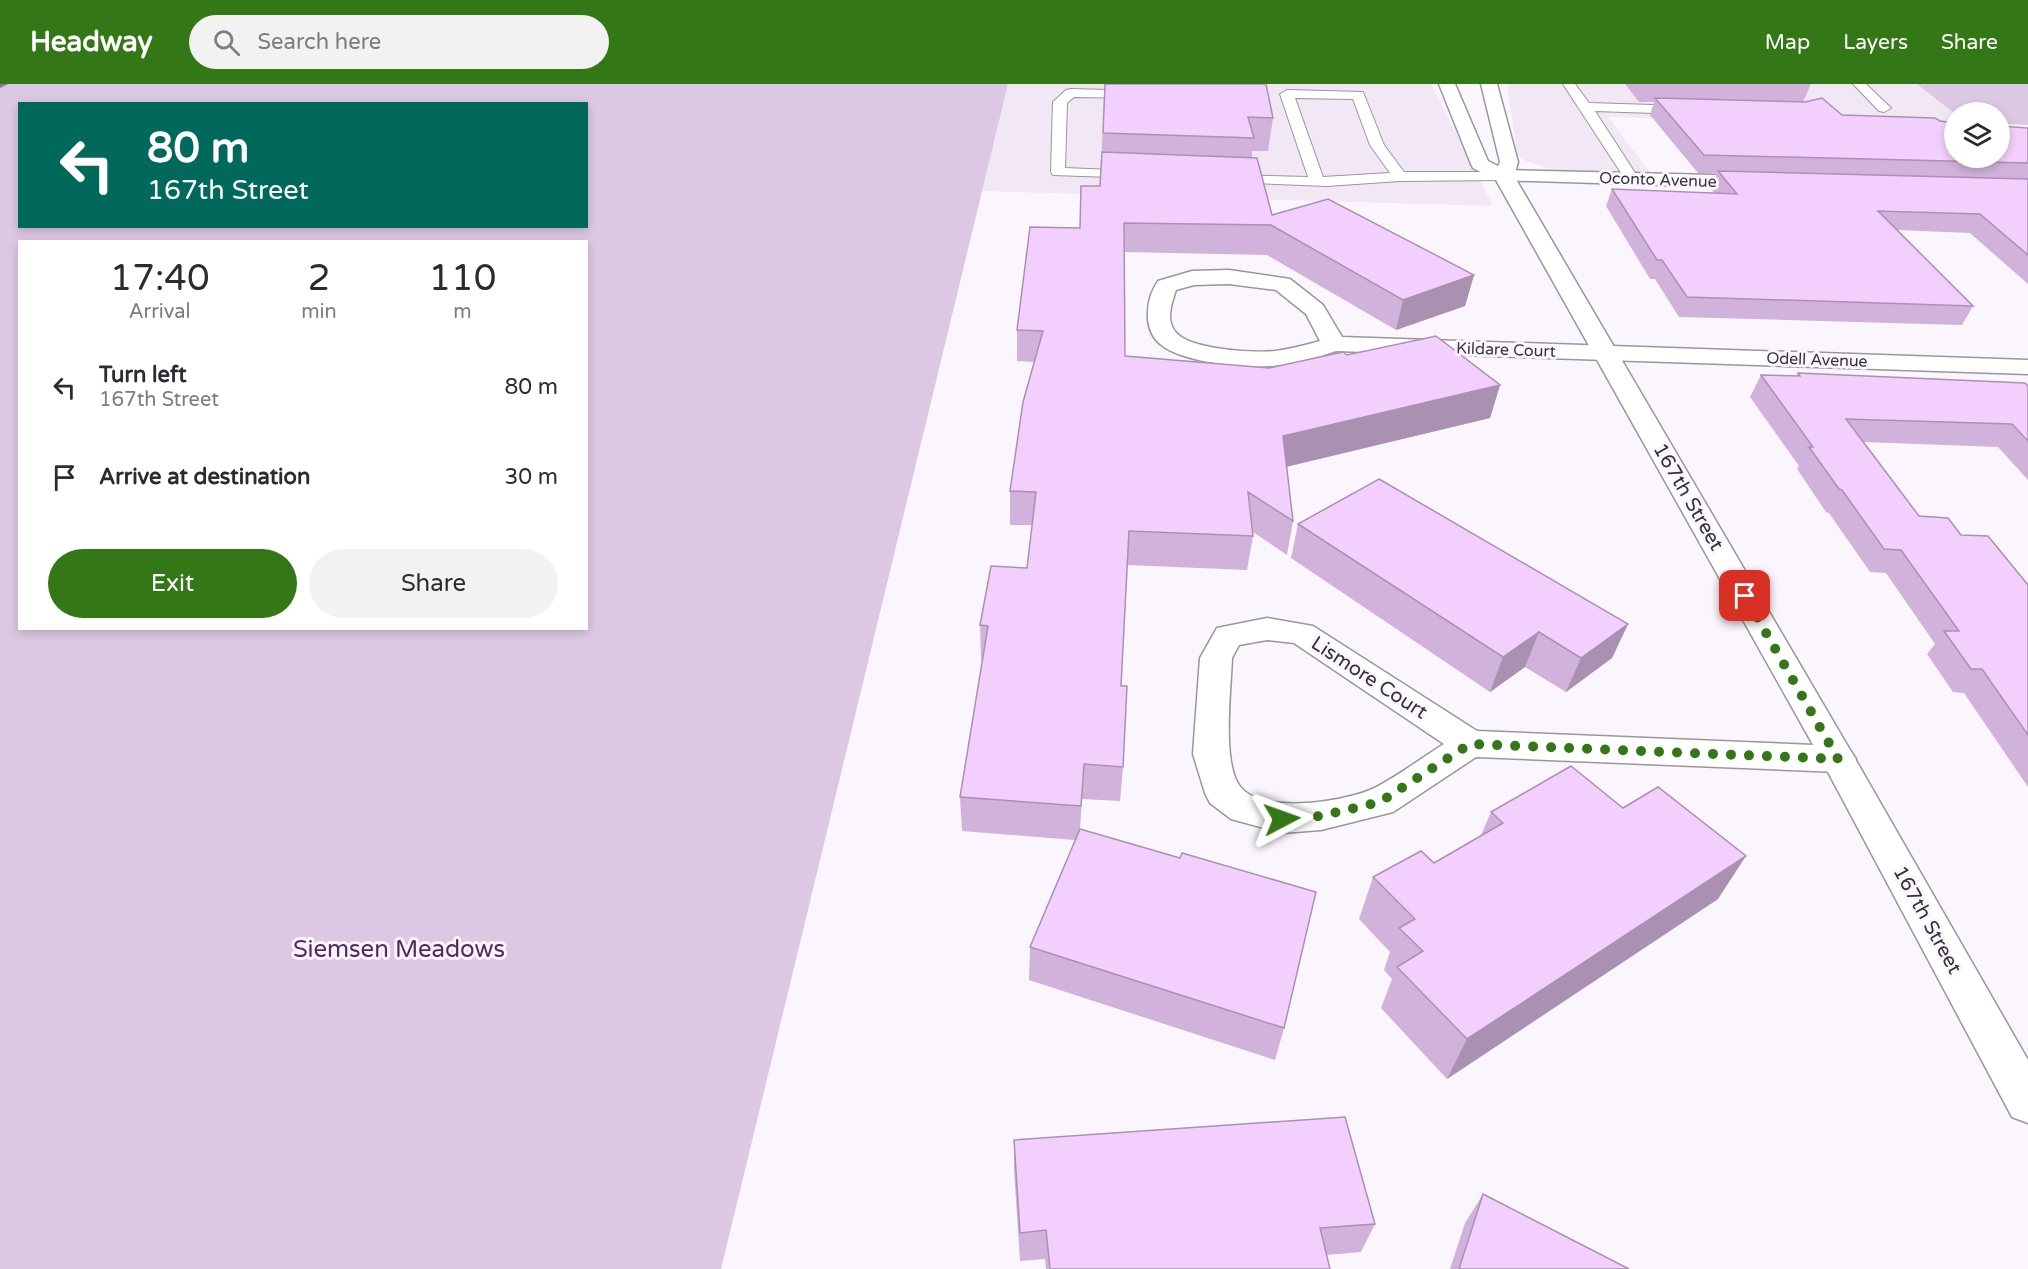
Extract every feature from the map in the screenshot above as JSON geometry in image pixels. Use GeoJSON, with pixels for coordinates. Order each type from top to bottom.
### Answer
{"type":"FeatureCollection","features":[{"type":"Feature","properties":{"kind":"street","name":"167th Street"},"geometry":{"type":"LineString","coordinates":[[1446,84],[1480,164],[1504,176],[1838,759],[2028,1102]]}},
{"type":"Feature","properties":{"kind":"street"},"geometry":{"type":"LineString","coordinates":[[1489,84],[1509,162],[1504,176]]}},
{"type":"Feature","properties":{"kind":"street","name":"Oconto Avenue"},"geometry":{"type":"LineString","coordinates":[[1504,176],[1772,183]]}},
{"type":"Feature","properties":{"kind":"street","name":"Kildare Court"},"geometry":{"type":"LineString","coordinates":[[1334,344],[1315,309],[1282,284],[1229,277],[1192,278],[1166,286],[1158,306],[1160,328],[1169,342],[1195,353],[1275,359],[1334,344],[1605,353]]}},
{"type":"Feature","properties":{"kind":"street","name":"Odell Avenue"},"geometry":{"type":"LineString","coordinates":[[1605,353],[2028,367]]}},
{"type":"Feature","properties":{"kind":"street","name":"Lismore Court"},"geometry":{"type":"LineString","coordinates":[[1267,629],[1302,634],[1470,744],[1380,802],[1321,816],[1282,819],[1244,809],[1223,793],[1211,754],[1216,658],[1228,636],[1267,629]]}},
{"type":"Feature","properties":{"kind":"street"},"geometry":{"type":"LineString","coordinates":[[1470,744],[1838,759]]}},
{"type":"Feature","properties":{"kind":"lane"},"geometry":{"type":"LineString","coordinates":[[1569,84],[1632,179]]}},
{"type":"Feature","properties":{"kind":"lane"},"geometry":{"type":"LineString","coordinates":[[1849,84],[1859,84],[1884,108]]}},
{"type":"Feature","properties":{"kind":"lane"},"geometry":{"type":"LineString","coordinates":[[1152,95],[1071,93],[1060,102],[1058,171],[1152,175]]}},
{"type":"Feature","properties":{"kind":"lane"},"geometry":{"type":"LineString","coordinates":[[1317,182],[1283,98],[1287,93],[1358,95],[1377,145],[1400,177]]}},
{"type":"Feature","properties":{"kind":"lane"},"geometry":{"type":"LineString","coordinates":[[1585,107],[1694,110]]}},
{"type":"Feature","properties":{"kind":"lane"},"geometry":{"type":"LineString","coordinates":[[1211,178],[1317,182],[1400,177],[1504,176]]}},
{"type":"Feature","properties":{"kind":"shaded area"},"geometry":{"type":"Polygon","coordinates":[[[1008,84],[1431,84],[1493,206],[982,191],[1008,84]]]}},
{"type":"Feature","properties":{"kind":"shaded area"},"geometry":{"type":"Polygon","coordinates":[[[1507,84],[1917,84],[1944,105],[1944,123],[1608,117],[1651,174],[1554,170],[1526,161],[1517,154],[1507,84]]]}},
{"type":"Feature","properties":{"kind":"green space","name":"Siemsen Meadows"},"geometry":{"type":"Polygon","coordinates":[[[0,84],[1008,84],[721,1269],[0,1269],[0,84]]]}},
{"type":"Feature","properties":{"kind":"green space"},"geometry":{"type":"Polygon","coordinates":[[[1917,84],[2028,84],[2028,125],[2010,124],[2010,102],[1944,102],[1944,105],[1917,84]]]}},
{"type":"Feature","properties":{"kind":"building"},"geometry":{"type":"Polygon","coordinates":[[[1105,84],[1266,84],[1273,118],[1248,117],[1254,138],[1103,133],[1105,84]]]}},
{"type":"Feature","properties":{"kind":"building"},"geometry":{"type":"Polygon","coordinates":[[[1655,98],[1805,102],[1822,98],[1842,115],[1935,118],[1944,122],[1944,161],[1704,155],[1655,98]]]}},
{"type":"Feature","properties":{"kind":"building"},"geometry":{"type":"Polygon","coordinates":[[[2010,127],[2028,128],[2028,163],[2010,163],[2010,127]]]}},
{"type":"Feature","properties":{"kind":"building"},"geometry":{"type":"Polygon","coordinates":[[[1102,152],[1257,158],[1272,215],[1328,199],[1474,275],[1403,300],[1271,225],[1124,223],[1125,356],[1269,368],[1343,352],[1347,355],[1436,336],[1500,385],[1283,436],[1293,521],[1248,492],[1253,536],[1129,531],[1121,686],[1127,686],[1123,767],[1084,764],[1081,806],[960,797],[988,626],[980,625],[991,566],[1027,568],[1036,492],[1010,491],[1023,402],[1043,331],[1017,330],[1030,227],[1080,228],[1081,186],[1100,186],[1102,152]]]}},
{"type":"Feature","properties":{"kind":"building"},"geometry":{"type":"Polygon","coordinates":[[[1718,171],[2028,179],[2028,255],[1980,214],[1878,211],[1973,306],[1687,297],[1662,260],[1657,260],[1612,189],[1737,194],[1718,171]]]}},
{"type":"Feature","properties":{"kind":"building"},"geometry":{"type":"Polygon","coordinates":[[[1798,373],[2025,383],[2028,386],[2028,441],[2012,424],[1846,419],[1919,516],[1948,518],[1961,535],[1988,536],[2028,585],[2028,735],[1982,669],[1971,669],[1944,631],[1959,631],[1901,550],[1884,549],[1809,447],[1813,447],[1761,375],[1800,376],[1798,373]]]}},
{"type":"Feature","properties":{"kind":"building"},"geometry":{"type":"Polygon","coordinates":[[[1379,479],[1628,624],[1581,658],[1539,632],[1503,657],[1298,524],[1379,479]]]}},
{"type":"Feature","properties":{"kind":"building"},"geometry":{"type":"Polygon","coordinates":[[[1571,766],[1623,808],[1658,787],[1746,856],[1467,1039],[1397,967],[1423,951],[1399,928],[1415,919],[1373,877],[1421,851],[1434,863],[1503,823],[1491,812],[1571,766]]]}},
{"type":"Feature","properties":{"kind":"building"},"geometry":{"type":"Polygon","coordinates":[[[1080,829],[1180,858],[1182,853],[1316,892],[1284,1028],[1030,947],[1080,829]]]}},
{"type":"Feature","properties":{"kind":"building"},"geometry":{"type":"Polygon","coordinates":[[[1345,1117],[1375,1224],[1320,1228],[1330,1269],[1050,1269],[1046,1230],[1020,1233],[1014,1140],[1345,1117]]]}},
{"type":"Feature","properties":{"kind":"building"},"geometry":{"type":"Polygon","coordinates":[[[1483,1194],[1629,1269],[1459,1269],[1483,1194]]]}},
{"type":"Feature","properties":{"kind":"waterway"},"geometry":{"type":"LineString","coordinates":[[0,86],[5,84]]}},
{"type":"Feature","properties":{"kind":"route"},"geometry":{"type":"LineString","coordinates":[[1282,819],[1321,816],[1380,802],[1470,744],[1838,759],[1745,596]]}}]}
